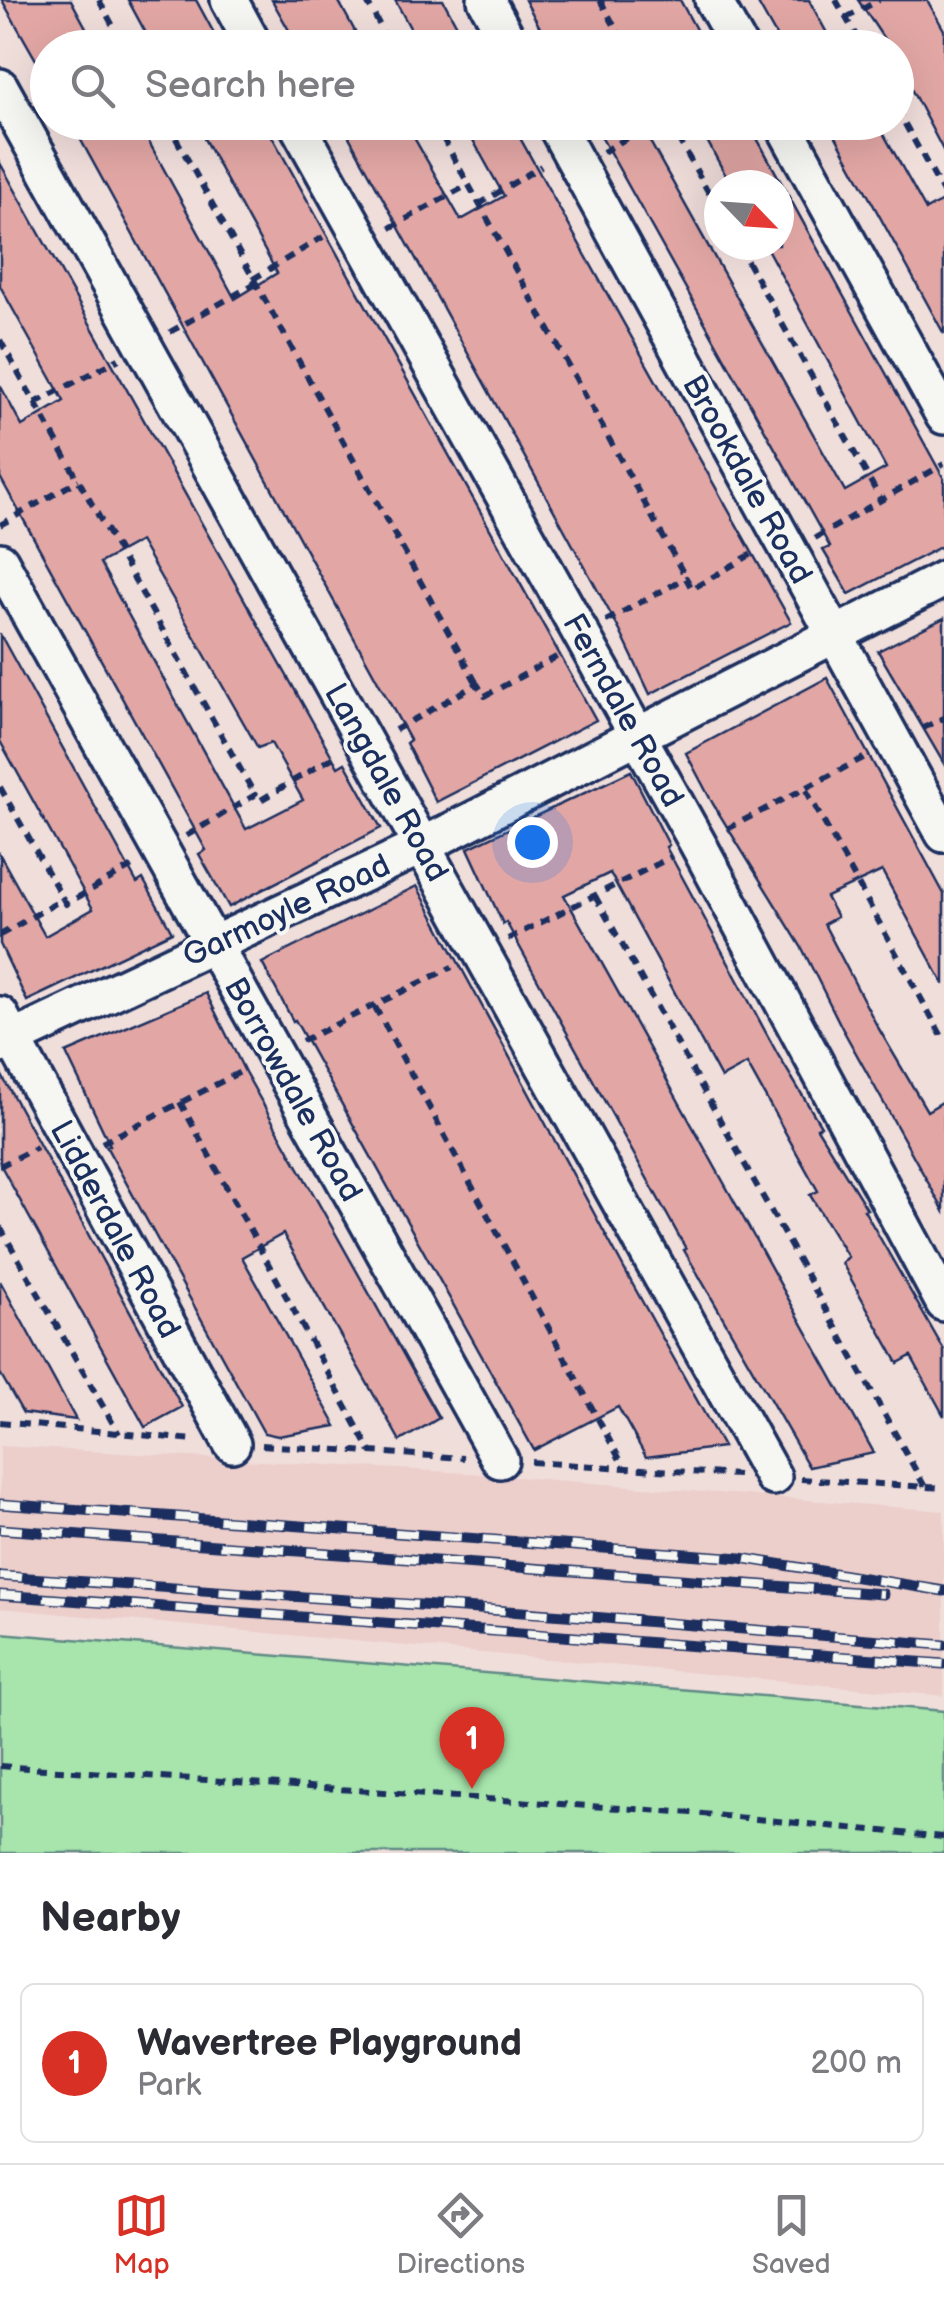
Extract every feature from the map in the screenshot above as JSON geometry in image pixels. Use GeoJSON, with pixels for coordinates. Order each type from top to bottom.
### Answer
{"type":"FeatureCollection","features":[{"type":"Feature","properties":{"kind":"street"},"geometry":{"type":"LineString","coordinates":[[229,0],[245,30]]}},
{"type":"Feature","properties":{"kind":"street"},"geometry":{"type":"LineString","coordinates":[[486,0],[502,30]]}},
{"type":"Feature","properties":{"kind":"street"},"geometry":{"type":"LineString","coordinates":[[713,0],[730,30]]}},
{"type":"Feature","properties":{"kind":"street","name":"Langdale Road"},"geometry":{"type":"LineString","coordinates":[[0,86],[30,140]]}},
{"type":"Feature","properties":{"kind":"street","name":"Langdale Road"},"geometry":{"type":"LineString","coordinates":[[30,140],[773,1477]]}},
{"type":"Feature","properties":{"kind":"street","name":"Ferndale Road"},"geometry":{"type":"LineString","coordinates":[[306,140],[639,737],[944,1302]]}},
{"type":"Feature","properties":{"kind":"street"},"geometry":{"type":"LineString","coordinates":[[792,140],[944,416]]}},
{"type":"Feature","properties":{"kind":"street","name":"Brookdale Road"},"geometry":{"type":"LineString","coordinates":[[567,146],[944,834]]}},
{"type":"Feature","properties":{"kind":"street","name":"Borrowdale Road"},"geometry":{"type":"LineString","coordinates":[[0,561],[500,1460]]}},
{"type":"Feature","properties":{"kind":"street","name":"Garmoyle Road"},"geometry":{"type":"LineString","coordinates":[[5,1033],[212,944],[422,846],[944,579]]}},
{"type":"Feature","properties":{"kind":"street","name":"Lidderdale Road"},"geometry":{"type":"LineString","coordinates":[[5,1033],[232,1444]]}},
{"type":"Feature","properties":{"kind":"path"},"geometry":{"type":"LineString","coordinates":[[99,0],[115,30]]}},
{"type":"Feature","properties":{"kind":"path"},"geometry":{"type":"LineString","coordinates":[[366,0],[382,30]]}},
{"type":"Feature","properties":{"kind":"path"},"geometry":{"type":"LineString","coordinates":[[600,0],[617,30]]}},
{"type":"Feature","properties":{"kind":"path"},"geometry":{"type":"LineString","coordinates":[[836,0],[853,30]]}},
{"type":"Feature","properties":{"kind":"path"},"geometry":{"type":"LineString","coordinates":[[846,18],[879,0]]}},
{"type":"Feature","properties":{"kind":"path"},"geometry":{"type":"LineString","coordinates":[[176,140],[484,696],[686,578]]}},
{"type":"Feature","properties":{"kind":"path"},"geometry":{"type":"LineString","coordinates":[[444,140],[692,589],[881,500],[944,464]]}},
{"type":"Feature","properties":{"kind":"path"},"geometry":{"type":"LineString","coordinates":[[678,140],[704,185]]}},
{"type":"Feature","properties":{"kind":"path"},"geometry":{"type":"LineString","coordinates":[[680,143],[685,140]]}},
{"type":"Feature","properties":{"kind":"path"},"geometry":{"type":"LineString","coordinates":[[914,140],[944,194]]}},
{"type":"Feature","properties":{"kind":"path"},"geometry":{"type":"LineString","coordinates":[[478,204],[567,146]]}},
{"type":"Feature","properties":{"kind":"path"},"geometry":{"type":"LineString","coordinates":[[253,279],[468,185]]}},
{"type":"Feature","properties":{"kind":"path"},"geometry":{"type":"LineString","coordinates":[[746,260],[881,500]]}},
{"type":"Feature","properties":{"kind":"path"},"geometry":{"type":"LineString","coordinates":[[0,340],[255,795]]}},
{"type":"Feature","properties":{"kind":"path"},"geometry":{"type":"LineString","coordinates":[[0,525],[79,480]]}},
{"type":"Feature","properties":{"kind":"path"},"geometry":{"type":"LineString","coordinates":[[368,746],[478,684]]}},
{"type":"Feature","properties":{"kind":"path"},"geometry":{"type":"LineString","coordinates":[[0,786],[63,899]]}},
{"type":"Feature","properties":{"kind":"path"},"geometry":{"type":"LineString","coordinates":[[806,790],[944,1040]]}},
{"type":"Feature","properties":{"kind":"path"},"geometry":{"type":"LineString","coordinates":[[596,896],[925,1486]]}},
{"type":"Feature","properties":{"kind":"path"},"geometry":{"type":"LineString","coordinates":[[375,1006],[624,1468]]}},
{"type":"Feature","properties":{"kind":"path"},"geometry":{"type":"LineString","coordinates":[[180,1102],[371,1452]]}},
{"type":"Feature","properties":{"kind":"path"},"geometry":{"type":"LineString","coordinates":[[0,1227],[119,1434]]}},
{"type":"Feature","properties":{"kind":"path"},"geometry":{"type":"LineString","coordinates":[[0,1766],[694,1812],[944,1837]]}},
{"type":"Feature","properties":{"kind":"shaded area"},"geometry":{"type":"Polygon","coordinates":[[[0,1446],[467,1473],[944,1511],[944,1696],[0,1608],[0,1446]]]}},
{"type":"Feature","properties":{"kind":"green space"},"geometry":{"type":"Polygon","coordinates":[[[0,1633],[944,1711],[944,1853],[0,1853],[0,1633]]]}},
{"type":"Feature","properties":{"kind":"building"},"geometry":{"type":"Polygon","coordinates":[[[2,0],[71,0],[87,30],[30,30],[30,49],[2,0]]]}},
{"type":"Feature","properties":{"kind":"building"},"geometry":{"type":"Polygon","coordinates":[[[128,0],[196,0],[212,30],[144,30],[128,0]]]}},
{"type":"Feature","properties":{"kind":"building"},"geometry":{"type":"Polygon","coordinates":[[[272,0],[338,0],[354,30],[289,30],[272,0]]]}},
{"type":"Feature","properties":{"kind":"building"},"geometry":{"type":"Polygon","coordinates":[[[395,0],[443,0],[459,30],[411,30],[395,0]]]}},
{"type":"Feature","properties":{"kind":"building"},"geometry":{"type":"Polygon","coordinates":[[[525,0],[680,0],[696,30],[541,30],[525,0]]]}},
{"type":"Feature","properties":{"kind":"building"},"geometry":{"type":"Polygon","coordinates":[[[756,0],[809,0],[825,30],[773,30],[756,0]]]}},
{"type":"Feature","properties":{"kind":"building"},"geometry":{"type":"Polygon","coordinates":[[[858,0],[927,0],[944,30],[944,152],[914,94],[914,30],[878,30],[858,0]]]}},
{"type":"Feature","properties":{"kind":"building"},"geometry":{"type":"Polygon","coordinates":[[[81,140],[148,140],[235,299],[277,273],[205,140],[274,140],[596,720],[436,802],[406,743],[410,740],[81,140]]]}},
{"type":"Feature","properties":{"kind":"building"},"geometry":{"type":"Polygon","coordinates":[[[351,140],[415,140],[461,220],[504,196],[473,140],[521,140],[791,622],[650,694],[620,631],[351,140]]]}},
{"type":"Feature","properties":{"kind":"building"},"geometry":{"type":"Polygon","coordinates":[[[603,140],[649,140],[704,238],[704,260],[716,260],[845,491],[886,468],[773,260],[794,260],[794,206],[944,479],[944,545],[849,594],[823,550],[830,547],[603,140]]]}},
{"type":"Feature","properties":{"kind":"building"},"geometry":{"type":"Polygon","coordinates":[[[707,140],[758,140],[774,170],[723,170],[707,140]]]}},
{"type":"Feature","properties":{"kind":"building"},"geometry":{"type":"Polygon","coordinates":[[[838,140],[887,140],[926,210],[944,200],[944,334],[838,140]]]}},
{"type":"Feature","properties":{"kind":"building"},"geometry":{"type":"Polygon","coordinates":[[[0,163],[338,767],[345,763],[381,828],[229,907],[199,854],[206,850],[0,477],[0,385],[22,426],[64,401],[0,286],[0,163]],[[140,541],[100,563],[246,829],[303,800],[271,743],[258,748],[140,541]]]}},
{"type":"Feature","properties":{"kind":"building"},"geometry":{"type":"Polygon","coordinates":[[[944,618],[944,764],[878,651],[944,618]]]}},
{"type":"Feature","properties":{"kind":"building"},"geometry":{"type":"Polygon","coordinates":[[[0,634],[137,883],[143,879],[172,932],[27,1001],[0,944],[0,855],[45,936],[93,909],[0,741],[0,634]]]}},
{"type":"Feature","properties":{"kind":"building"},"geometry":{"type":"Polygon","coordinates":[[[827,678],[944,894],[944,985],[882,871],[826,897],[837,917],[824,924],[927,1111],[944,1101],[944,1211],[802,948],[686,753],[827,678]]]}},
{"type":"Feature","properties":{"kind":"building"},"geometry":{"type":"Polygon","coordinates":[[[631,771],[669,845],[666,847],[778,1055],[821,1126],[817,1128],[867,1209],[864,1210],[944,1350],[944,1416],[911,1356],[898,1363],[842,1263],[848,1257],[810,1195],[818,1191],[747,1064],[721,1078],[610,873],[564,895],[874,1453],[809,1467],[684,1250],[506,922],[503,924],[468,848],[631,771]]]}},
{"type":"Feature","properties":{"kind":"building"},"geometry":{"type":"Polygon","coordinates":[[[417,886],[723,1447],[646,1457],[618,1407],[534,1450],[293,1021],[262,963],[417,886]]]}},
{"type":"Feature","properties":{"kind":"building"},"geometry":{"type":"Polygon","coordinates":[[[206,993],[245,1072],[439,1418],[400,1441],[283,1234],[242,1257],[336,1426],[278,1436],[264,1433],[106,1146],[110,1145],[66,1053],[206,993]]]}},
{"type":"Feature","properties":{"kind":"building"},"geometry":{"type":"Polygon","coordinates":[[[0,1072],[182,1407],[145,1427],[0,1164],[0,1072]]]}},
{"type":"Feature","properties":{"kind":"building"},"geometry":{"type":"Polygon","coordinates":[[[0,1281],[76,1420],[23,1413],[0,1373],[0,1281]]]}},
{"type":"Feature","properties":{"kind":"railway"},"geometry":{"type":"LineString","coordinates":[[0,1504],[741,1558],[944,1591]]}},
{"type":"Feature","properties":{"kind":"railway"},"geometry":{"type":"LineString","coordinates":[[0,1529],[883,1594]]}},
{"type":"Feature","properties":{"kind":"railway"},"geometry":{"type":"LineString","coordinates":[[0,1576],[944,1645]]}},
{"type":"Feature","properties":{"kind":"railway"},"geometry":{"type":"LineString","coordinates":[[0,1595],[944,1664]]}},
{"type":"Feature","properties":{"kind":"place","name":"Wavertree Playground"},"geometry":{"type":"Point","coordinates":[472,1789]}}]}
